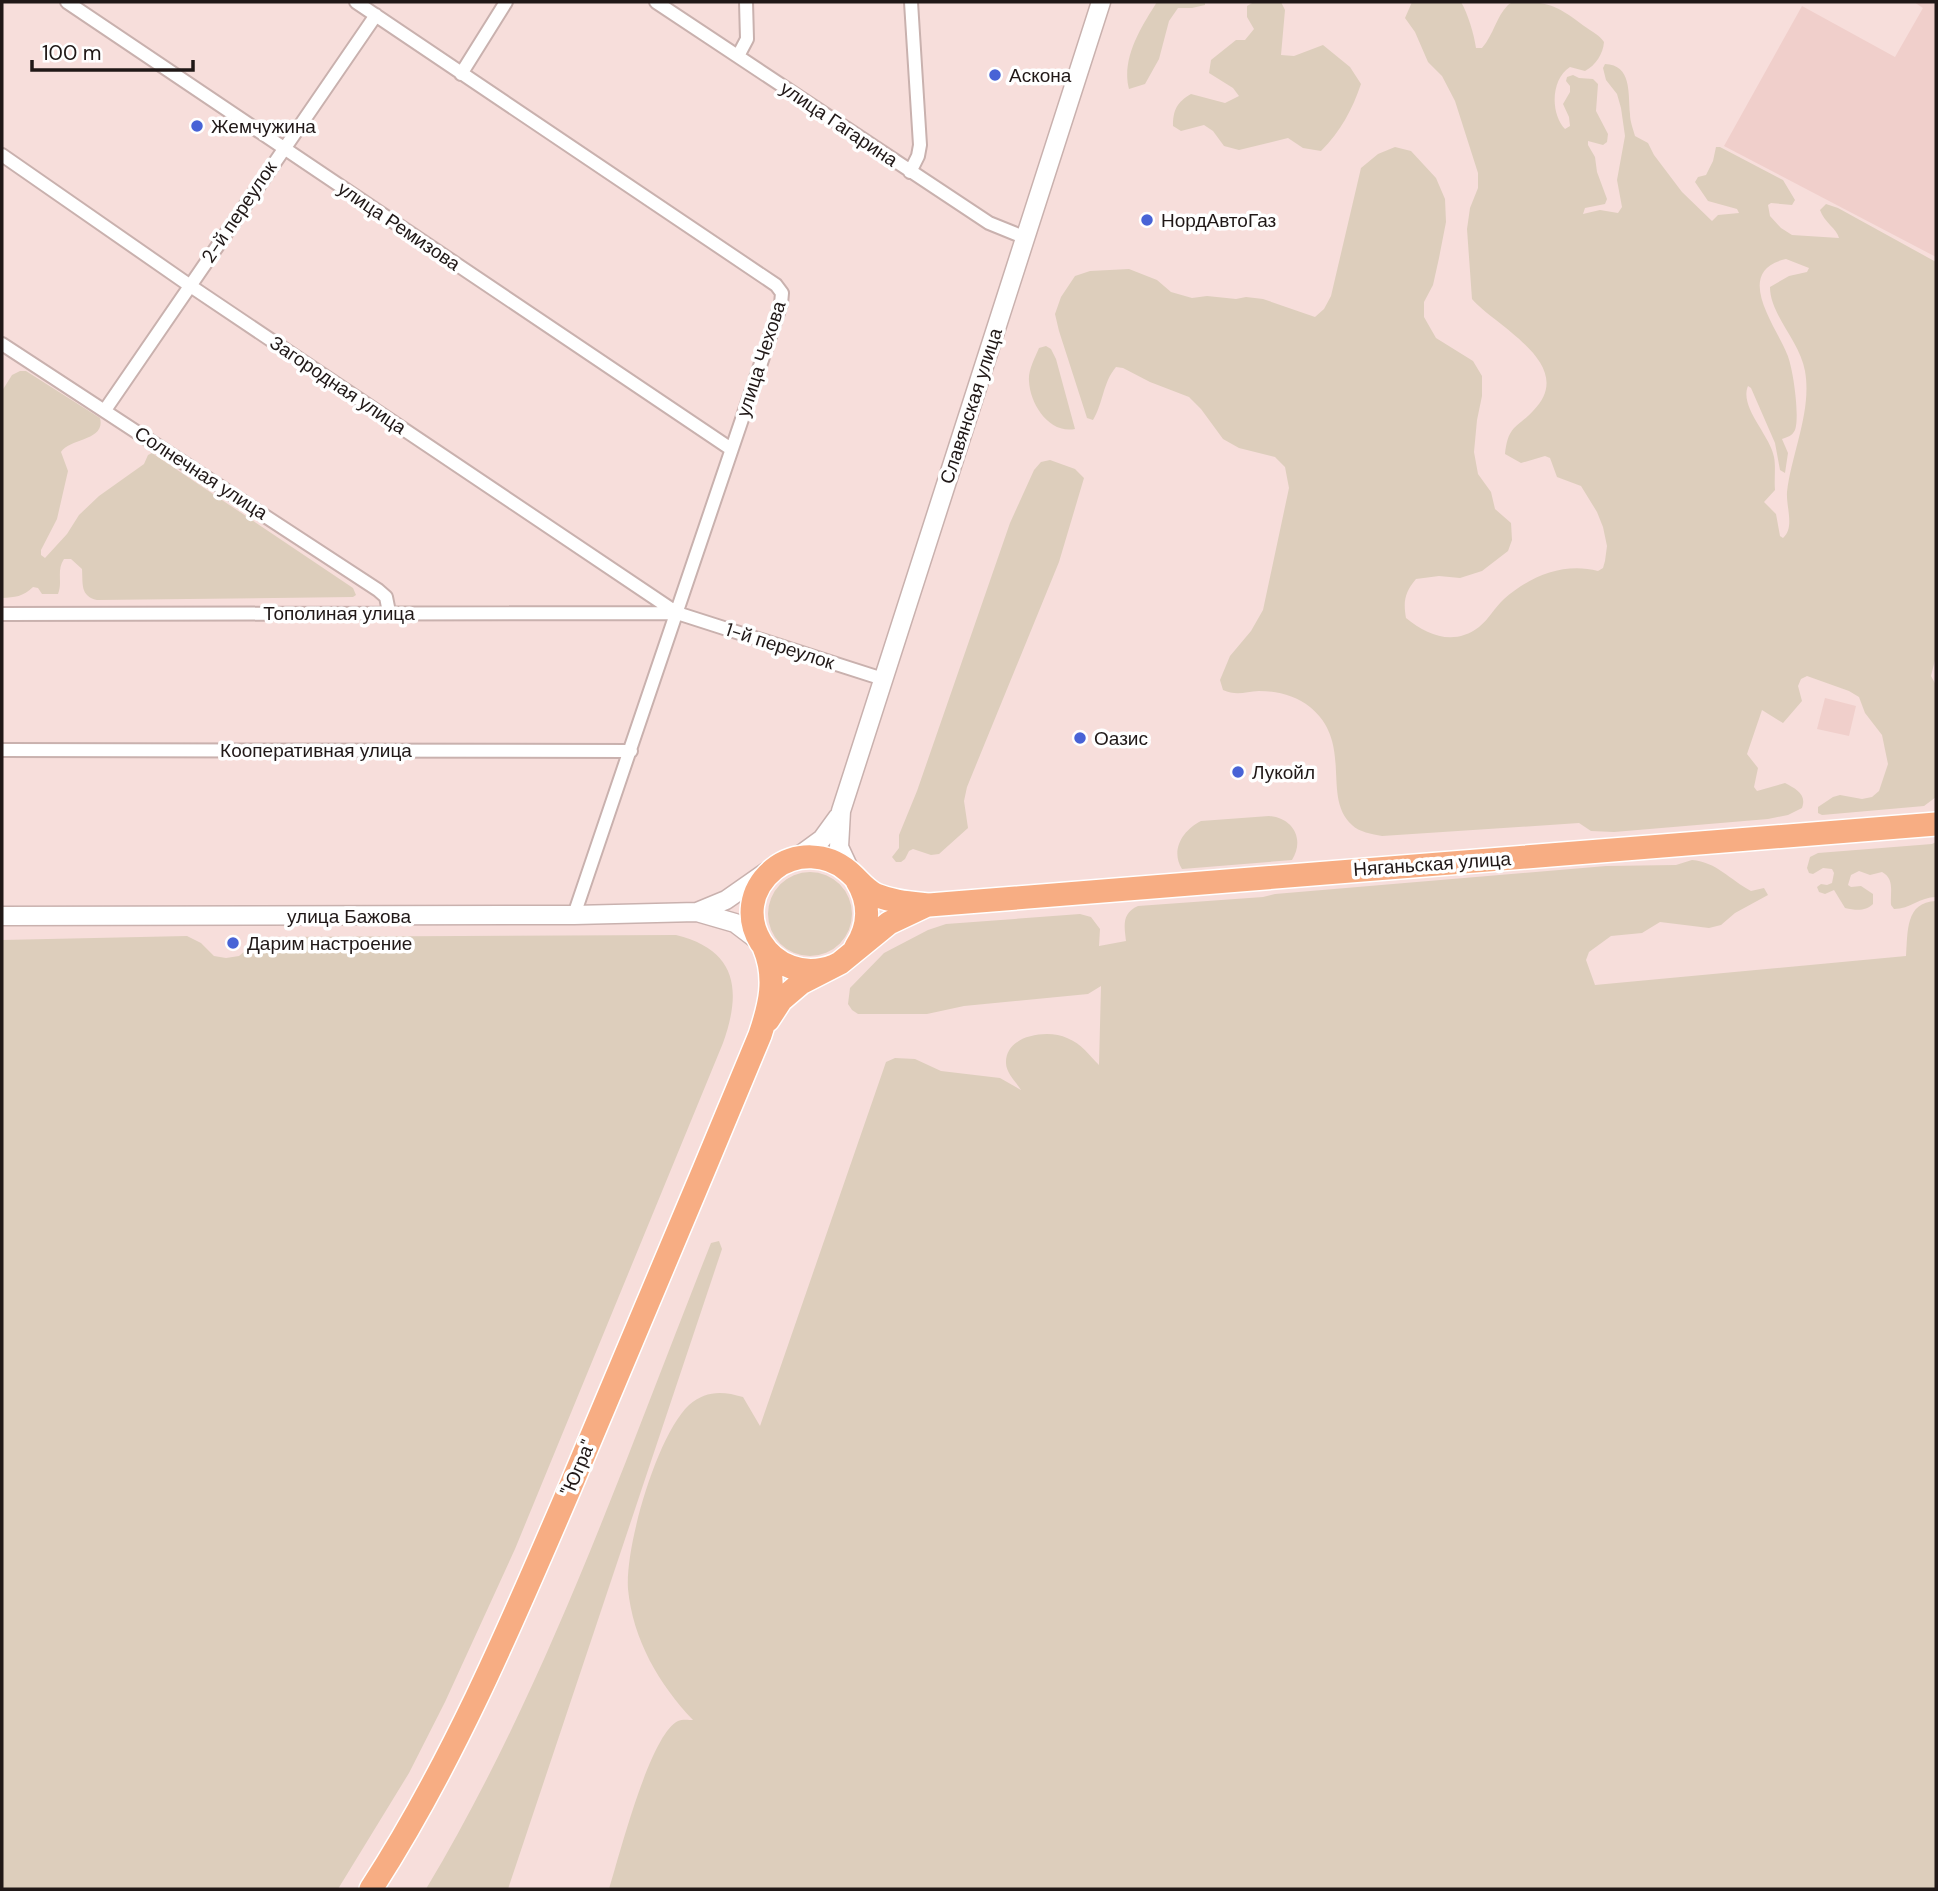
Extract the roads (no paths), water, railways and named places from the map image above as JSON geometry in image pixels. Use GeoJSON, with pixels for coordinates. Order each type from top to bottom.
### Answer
{"type":"FeatureCollection","features":[{"type":"Feature","properties":{"kind":"highway","name":"Няганьская улица"},"geometry":{"type":"LineString","coordinates":[[929,905],[1936,824]]}},
{"type":"Feature","properties":{"kind":"highway"},"geometry":{"type":"LineString","coordinates":[[760,1035],[772,986],[768,959],[753,921],[755,899],[765,879],[788,861],[811,856],[826,859],[840,865],[869,891],[882,897],[929,905]]}},
{"type":"Feature","properties":{"kind":"highway"},"geometry":{"type":"LineString","coordinates":[[853,876],[864,895],[867,914],[864,933],[854,950]]}},
{"type":"Feature","properties":{"kind":"highway"},"geometry":{"type":"LineString","coordinates":[[760,1035],[774,1009],[791,991],[808,978],[834,966],[889,923],[929,905]]}},
{"type":"Feature","properties":{"kind":"highway"},"geometry":{"type":"LineString","coordinates":[[762,945],[778,961],[795,969],[815,971],[834,966]]}},
{"type":"Feature","properties":{"kind":"highway","name":"\"Югра\""},"geometry":{"type":"LineString","coordinates":[[371,1889],[431,1785],[510,1623],[634,1337],[760,1035]]}},
{"type":"Feature","properties":{"kind":"street","name":"улица Ремизова"},"geometry":{"type":"LineString","coordinates":[[67,2],[731,449]]}},
{"type":"Feature","properties":{"kind":"street","name":"улица Чехова"},"geometry":{"type":"LineString","coordinates":[[356,2],[776,285],[782,293],[781,304],[574,915]]}},
{"type":"Feature","properties":{"kind":"street"},"geometry":{"type":"LineString","coordinates":[[461,74],[506,2]]}},
{"type":"Feature","properties":{"kind":"street","name":"улица Гагарина"},"geometry":{"type":"LineString","coordinates":[[656,2],[989,223],[1026,237]]}},
{"type":"Feature","properties":{"kind":"street"},"geometry":{"type":"LineString","coordinates":[[738,56],[747,39],[746,2]]}},
{"type":"Feature","properties":{"kind":"street"},"geometry":{"type":"LineString","coordinates":[[910,172],[920,145],[911,2]]}},
{"type":"Feature","properties":{"kind":"street","name":"Славянская улица"},"geometry":{"type":"LineString","coordinates":[[841,811],[1101,2]]}},
{"type":"Feature","properties":{"kind":"street","name":"2-й переулок"},"geometry":{"type":"LineString","coordinates":[[105,410],[376,15]]}},
{"type":"Feature","properties":{"kind":"street","name":"Загородная улица"},"geometry":{"type":"LineString","coordinates":[[2,155],[189,285],[677,613]]}},
{"type":"Feature","properties":{"kind":"street","name":"Солнечная улица"},"geometry":{"type":"LineString","coordinates":[[2,344],[378,590],[386,597],[389,612]]}},
{"type":"Feature","properties":{"kind":"street","name":"1-й переулок"},"geometry":{"type":"LineString","coordinates":[[677,613],[883,679]]}},
{"type":"Feature","properties":{"kind":"street","name":"Тополиная улица"},"geometry":{"type":"LineString","coordinates":[[2,614],[677,613]]}},
{"type":"Feature","properties":{"kind":"street","name":"Кооперативная улица"},"geometry":{"type":"LineString","coordinates":[[2,750],[631,751]]}},
{"type":"Feature","properties":{"kind":"street"},"geometry":{"type":"LineString","coordinates":[[697,912],[726,900],[811,849],[828,833],[841,811]]}},
{"type":"Feature","properties":{"kind":"street"},"geometry":{"type":"LineString","coordinates":[[841,811],[839,847],[853,876]]}},
{"type":"Feature","properties":{"kind":"street"},"geometry":{"type":"LineString","coordinates":[[697,912],[735,923],[762,945]]}},
{"type":"Feature","properties":{"kind":"street","name":"улица Бажова"},"geometry":{"type":"LineString","coordinates":[[2,916],[574,915],[697,912]]}},
{"type":"Feature","properties":{"kind":"place","name":"Аскона"},"geometry":{"type":"Point","coordinates":[995,75]}},
{"type":"Feature","properties":{"kind":"place","name":"Жемчужина"},"geometry":{"type":"Point","coordinates":[197,126]}},
{"type":"Feature","properties":{"kind":"place","name":"НордАвтоГаз"},"geometry":{"type":"Point","coordinates":[1147,220]}},
{"type":"Feature","properties":{"kind":"place","name":"Оазис"},"geometry":{"type":"Point","coordinates":[1080,738]}},
{"type":"Feature","properties":{"kind":"place","name":"Лукойл"},"geometry":{"type":"Point","coordinates":[1238,772]}},
{"type":"Feature","properties":{"kind":"place","name":"Дарим настроение"},"geometry":{"type":"Point","coordinates":[233,943]}}]}
